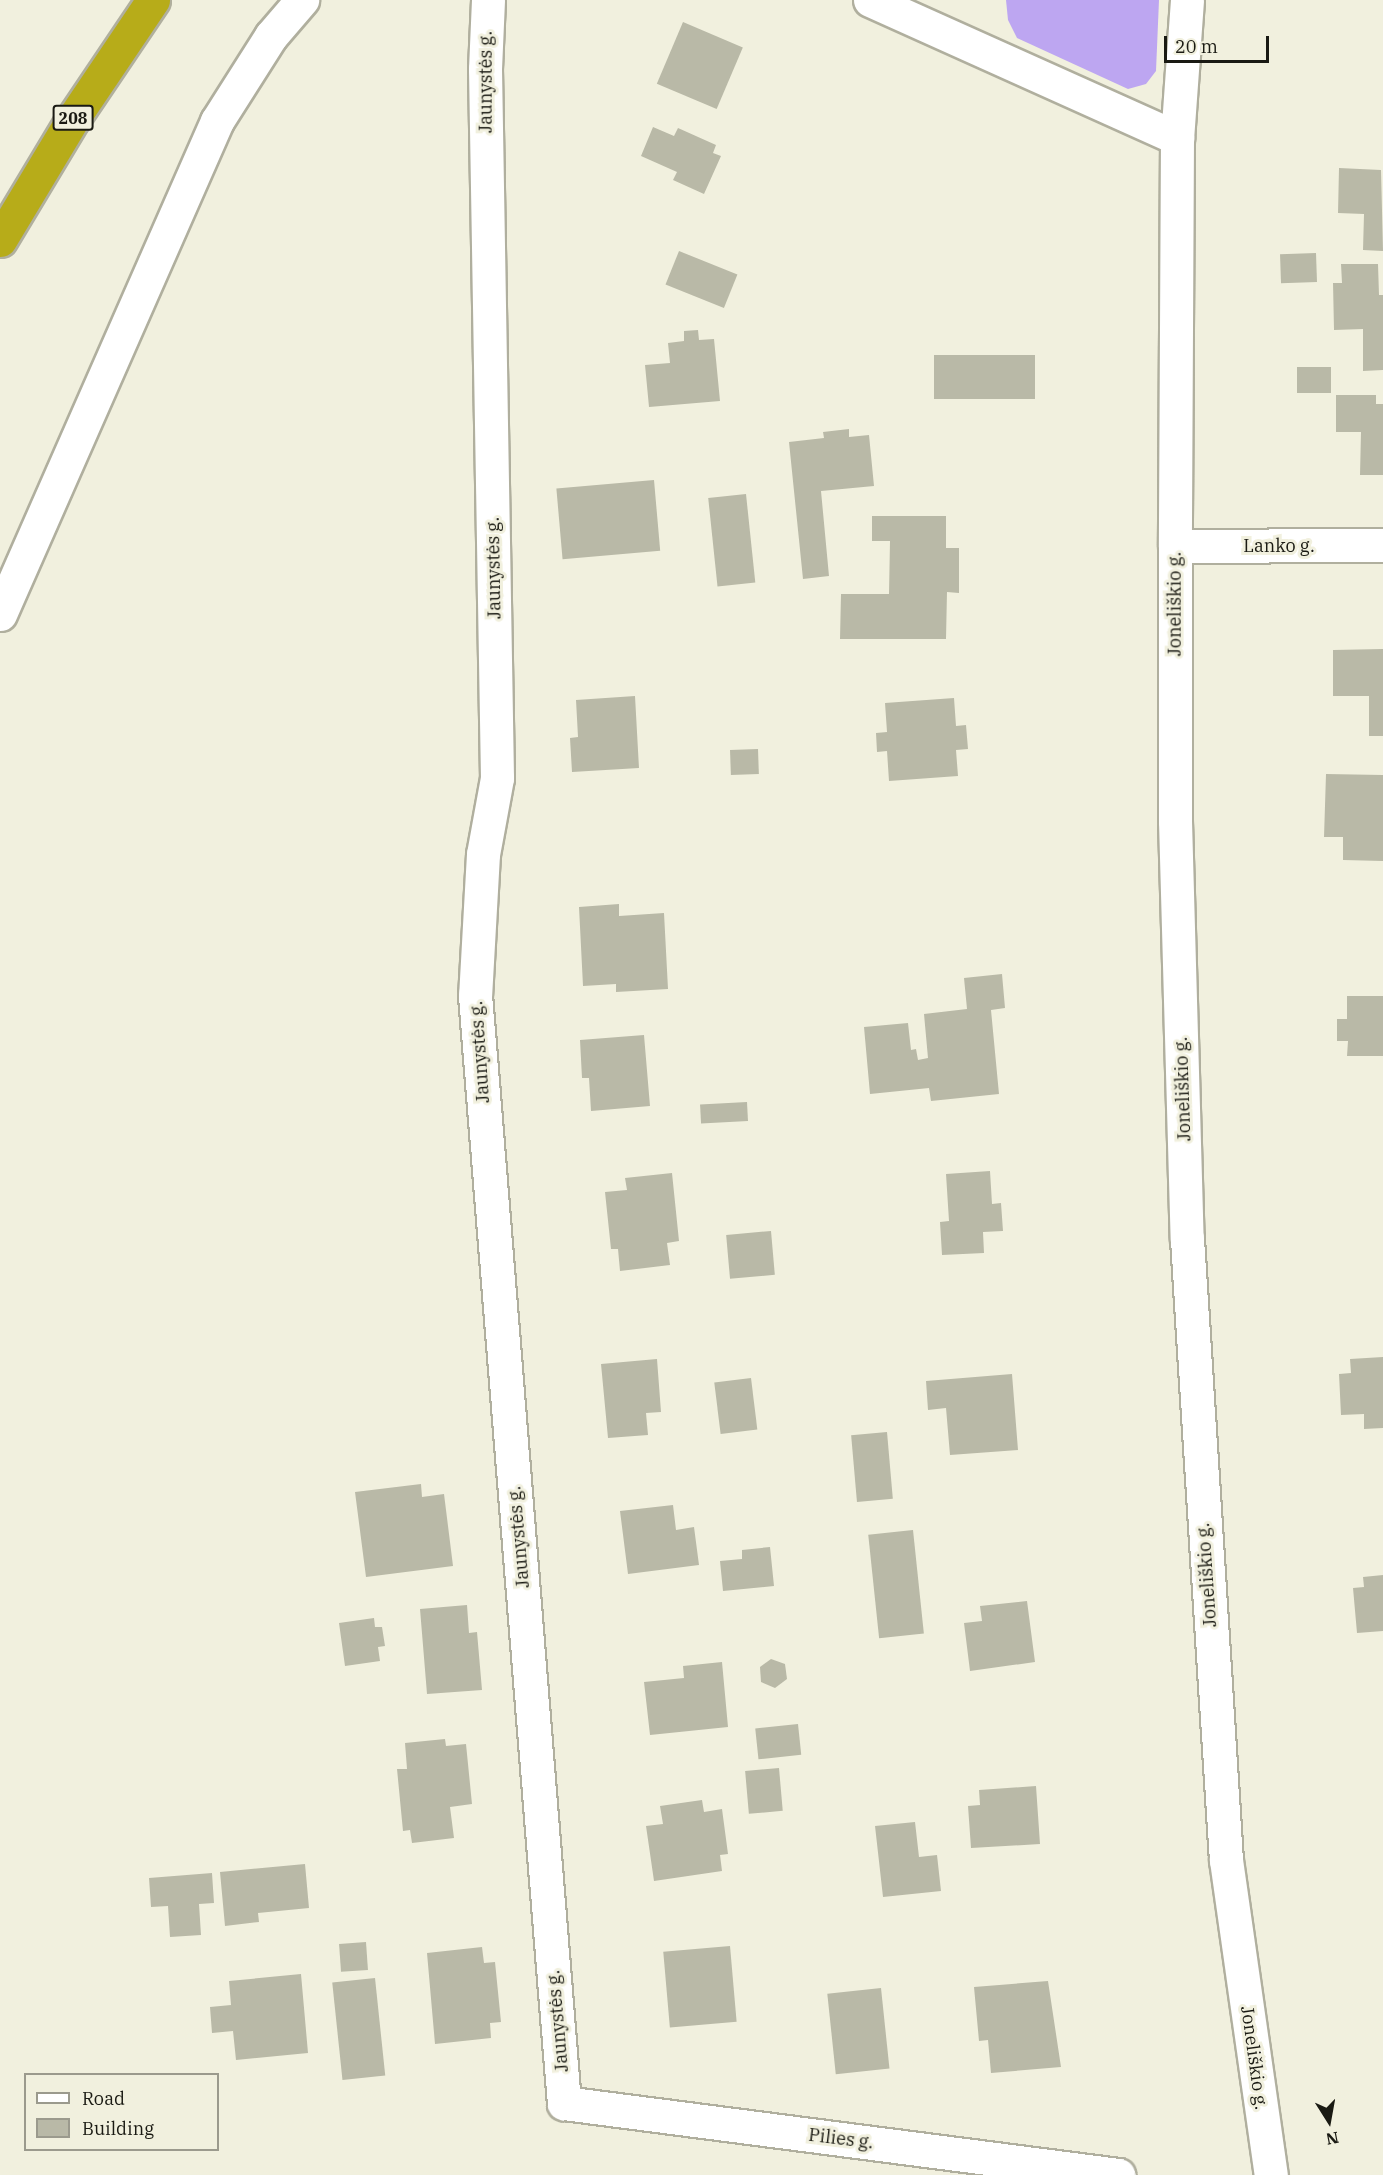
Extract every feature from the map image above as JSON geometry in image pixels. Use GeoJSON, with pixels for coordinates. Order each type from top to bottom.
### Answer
{"type":"FeatureCollection","features":[{"type":"Feature","properties":{"kind":"highway","name":"208"},"geometry":{"type":"LineString","coordinates":[[0,240],[72,120],[153,0]]}},
{"type":"Feature","properties":{"kind":"street"},"geometry":{"type":"LineString","coordinates":[[0,614],[217,122],[271,36],[302,0]]}},
{"type":"Feature","properties":{"kind":"street","name":"Jaunystės g."},"geometry":{"type":"LineString","coordinates":[[488,0],[484,69],[497,778],[483,854],[476,995],[564,2103]]}},
{"type":"Feature","properties":{"kind":"street"},"geometry":{"type":"LineString","coordinates":[[870,0],[1177,138]]}},
{"type":"Feature","properties":{"kind":"street","name":"Joneliškio g."},"geometry":{"type":"LineString","coordinates":[[1187,0],[1177,138],[1175,546],[1175,821],[1186,1215],[1205,1560],[1226,1860],[1264,2174]]}},
{"type":"Feature","properties":{"kind":"street","name":"Lanko g."},"geometry":{"type":"LineString","coordinates":[[1175,546],[1383,545]]}},
{"type":"Feature","properties":{"kind":"street","name":"Pilies g."},"geometry":{"type":"LineString","coordinates":[[564,2103],[1118,2175]]}},
{"type":"Feature","properties":{"kind":"shaded area"},"geometry":{"type":"Polygon","coordinates":[[[1006,0],[1159,0],[1156,71],[1146,84],[1128,89],[1017,38],[1008,20],[1006,0]]]}},
{"type":"Feature","properties":{"kind":"building"},"geometry":{"type":"Polygon","coordinates":[[[683,22],[743,47],[717,109],[657,84],[683,22]]]}},
{"type":"Feature","properties":{"kind":"building"},"geometry":{"type":"Polygon","coordinates":[[[653,127],[674,136],[678,128],[716,145],[713,153],[721,156],[704,194],[673,180],[677,172],[641,156],[653,127]]]}},
{"type":"Feature","properties":{"kind":"building"},"geometry":{"type":"Polygon","coordinates":[[[1339,168],[1381,170],[1383,251],[1363,250],[1364,214],[1338,213],[1339,168]]]}},
{"type":"Feature","properties":{"kind":"building"},"geometry":{"type":"Polygon","coordinates":[[[679,251],[737,275],[724,308],[666,284],[679,251]]]}},
{"type":"Feature","properties":{"kind":"building"},"geometry":{"type":"Polygon","coordinates":[[[1316,253],[1317,282],[1281,283],[1280,254],[1316,253]]]}},
{"type":"Feature","properties":{"kind":"building"},"geometry":{"type":"Polygon","coordinates":[[[1341,264],[1378,264],[1379,295],[1383,295],[1383,370],[1363,371],[1363,329],[1334,330],[1333,283],[1342,283],[1341,264]]]}},
{"type":"Feature","properties":{"kind":"building"},"geometry":{"type":"Polygon","coordinates":[[[698,330],[699,340],[714,339],[720,401],[649,407],[645,365],[670,363],[668,343],[684,341],[684,331],[698,330]]]}},
{"type":"Feature","properties":{"kind":"building"},"geometry":{"type":"Polygon","coordinates":[[[934,355],[1035,355],[1035,399],[934,399],[934,355]]]}},
{"type":"Feature","properties":{"kind":"building"},"geometry":{"type":"Polygon","coordinates":[[[1297,367],[1331,367],[1331,393],[1297,393],[1297,367]]]}},
{"type":"Feature","properties":{"kind":"building"},"geometry":{"type":"Polygon","coordinates":[[[1336,395],[1376,395],[1376,404],[1383,404],[1383,475],[1360,475],[1361,432],[1336,432],[1336,395]]]}},
{"type":"Feature","properties":{"kind":"building"},"geometry":{"type":"Polygon","coordinates":[[[849,429],[849,437],[869,435],[874,486],[821,491],[829,576],[803,579],[789,442],[824,438],[823,432],[849,429]]]}},
{"type":"Feature","properties":{"kind":"building"},"geometry":{"type":"Polygon","coordinates":[[[654,480],[660,551],[563,559],[556,489],[654,480]]]}},
{"type":"Feature","properties":{"kind":"building"},"geometry":{"type":"Polygon","coordinates":[[[746,494],[755,583],[718,586],[708,498],[746,494]]]}},
{"type":"Feature","properties":{"kind":"building"},"geometry":{"type":"Polygon","coordinates":[[[872,516],[946,516],[946,548],[959,548],[959,593],[947,592],[946,639],[840,639],[841,594],[889,594],[890,541],[872,541],[872,516]]]}},
{"type":"Feature","properties":{"kind":"building"},"geometry":{"type":"Polygon","coordinates":[[[1383,649],[1383,736],[1369,736],[1369,696],[1333,696],[1333,650],[1383,649]]]}},
{"type":"Feature","properties":{"kind":"building"},"geometry":{"type":"Polygon","coordinates":[[[635,696],[639,768],[572,772],[570,738],[578,737],[576,700],[635,696]]]}},
{"type":"Feature","properties":{"kind":"building"},"geometry":{"type":"Polygon","coordinates":[[[954,698],[956,726],[966,725],[968,749],[956,750],[958,776],[889,781],[887,751],[877,752],[876,733],[887,732],[885,703],[954,698]]]}},
{"type":"Feature","properties":{"kind":"building"},"geometry":{"type":"Polygon","coordinates":[[[758,749],[759,774],[731,775],[730,750],[758,749]]]}},
{"type":"Feature","properties":{"kind":"building"},"geometry":{"type":"Polygon","coordinates":[[[1326,774],[1383,775],[1383,861],[1343,860],[1343,837],[1324,837],[1326,774]]]}},
{"type":"Feature","properties":{"kind":"building"},"geometry":{"type":"Polygon","coordinates":[[[619,904],[619,916],[664,913],[668,989],[616,992],[616,984],[583,986],[579,907],[619,904]]]}},
{"type":"Feature","properties":{"kind":"building"},"geometry":{"type":"Polygon","coordinates":[[[1002,974],[1005,1008],[991,1010],[999,1094],[931,1101],[929,1088],[870,1094],[864,1027],[908,1023],[911,1050],[916,1049],[918,1060],[928,1058],[924,1014],[967,1009],[964,978],[1002,974]]]}},
{"type":"Feature","properties":{"kind":"building"},"geometry":{"type":"Polygon","coordinates":[[[1347,996],[1383,996],[1383,1056],[1347,1056],[1348,1041],[1337,1041],[1337,1019],[1347,1019],[1347,996]]]}},
{"type":"Feature","properties":{"kind":"building"},"geometry":{"type":"Polygon","coordinates":[[[644,1035],[650,1106],[591,1111],[589,1078],[582,1078],[580,1040],[644,1035]]]}},
{"type":"Feature","properties":{"kind":"building"},"geometry":{"type":"Polygon","coordinates":[[[747,1102],[748,1121],[701,1123],[700,1104],[747,1102]]]}},
{"type":"Feature","properties":{"kind":"building"},"geometry":{"type":"Polygon","coordinates":[[[990,1171],[992,1204],[1001,1203],[1003,1231],[983,1232],[984,1253],[942,1255],[940,1222],[949,1221],[946,1174],[990,1171]]]}},
{"type":"Feature","properties":{"kind":"building"},"geometry":{"type":"Polygon","coordinates":[[[672,1173],[679,1241],[667,1243],[670,1265],[620,1271],[618,1249],[611,1249],[605,1192],[627,1190],[625,1178],[672,1173]]]}},
{"type":"Feature","properties":{"kind":"building"},"geometry":{"type":"Polygon","coordinates":[[[771,1231],[775,1275],[730,1279],[726,1235],[771,1231]]]}},
{"type":"Feature","properties":{"kind":"building"},"geometry":{"type":"Polygon","coordinates":[[[1383,1357],[1383,1428],[1364,1429],[1364,1414],[1341,1415],[1339,1374],[1351,1373],[1350,1359],[1383,1357]]]}},
{"type":"Feature","properties":{"kind":"building"},"geometry":{"type":"Polygon","coordinates":[[[657,1359],[661,1412],[646,1413],[648,1435],[608,1438],[601,1364],[657,1359]]]}},
{"type":"Feature","properties":{"kind":"building"},"geometry":{"type":"Polygon","coordinates":[[[1012,1374],[1018,1450],[950,1455],[946,1408],[928,1410],[926,1381],[1012,1374]]]}},
{"type":"Feature","properties":{"kind":"building"},"geometry":{"type":"Polygon","coordinates":[[[751,1378],[757,1430],[721,1434],[714,1383],[751,1378]]]}},
{"type":"Feature","properties":{"kind":"building"},"geometry":{"type":"Polygon","coordinates":[[[887,1432],[893,1499],[857,1502],[851,1435],[887,1432]]]}},
{"type":"Feature","properties":{"kind":"building"},"geometry":{"type":"Polygon","coordinates":[[[421,1484],[422,1497],[444,1494],[453,1566],[366,1577],[355,1492],[421,1484]]]}},
{"type":"Feature","properties":{"kind":"building"},"geometry":{"type":"Polygon","coordinates":[[[673,1505],[676,1530],[694,1527],[699,1565],[628,1574],[620,1511],[673,1505]]]}},
{"type":"Feature","properties":{"kind":"building"},"geometry":{"type":"Polygon","coordinates":[[[913,1530],[924,1633],[879,1638],[868,1535],[913,1530]]]}},
{"type":"Feature","properties":{"kind":"building"},"geometry":{"type":"Polygon","coordinates":[[[770,1547],[774,1586],[723,1591],[720,1561],[742,1559],[742,1550],[770,1547]]]}},
{"type":"Feature","properties":{"kind":"building"},"geometry":{"type":"Polygon","coordinates":[[[1383,1575],[1383,1631],[1357,1633],[1353,1588],[1364,1587],[1363,1577],[1383,1575]]]}},
{"type":"Feature","properties":{"kind":"building"},"geometry":{"type":"Polygon","coordinates":[[[1027,1601],[1035,1662],[970,1671],[964,1623],[982,1621],[980,1606],[1027,1601]]]}},
{"type":"Feature","properties":{"kind":"building"},"geometry":{"type":"Polygon","coordinates":[[[467,1605],[469,1633],[477,1632],[482,1690],[427,1694],[420,1609],[467,1605]]]}},
{"type":"Feature","properties":{"kind":"building"},"geometry":{"type":"Polygon","coordinates":[[[374,1618],[375,1627],[382,1627],[385,1646],[378,1647],[380,1661],[345,1666],[339,1623],[374,1618]]]}},
{"type":"Feature","properties":{"kind":"building"},"geometry":{"type":"Polygon","coordinates":[[[771,1659],[785,1664],[787,1679],[775,1688],[761,1682],[760,1667],[771,1659]]]}},
{"type":"Feature","properties":{"kind":"building"},"geometry":{"type":"Polygon","coordinates":[[[722,1662],[728,1727],[650,1735],[644,1682],[684,1678],[683,1666],[722,1662]]]}},
{"type":"Feature","properties":{"kind":"building"},"geometry":{"type":"Polygon","coordinates":[[[798,1724],[801,1755],[758,1759],[755,1728],[798,1724]]]}},
{"type":"Feature","properties":{"kind":"building"},"geometry":{"type":"Polygon","coordinates":[[[445,1739],[446,1746],[466,1744],[472,1804],[450,1807],[454,1838],[412,1843],[410,1830],[403,1831],[397,1769],[407,1769],[405,1743],[445,1739]]]}},
{"type":"Feature","properties":{"kind":"building"},"geometry":{"type":"Polygon","coordinates":[[[779,1768],[783,1811],[749,1814],[745,1771],[779,1768]]]}},
{"type":"Feature","properties":{"kind":"building"},"geometry":{"type":"Polygon","coordinates":[[[1036,1786],[1040,1844],[971,1848],[968,1806],[980,1805],[979,1790],[1036,1786]]]}},
{"type":"Feature","properties":{"kind":"building"},"geometry":{"type":"Polygon","coordinates":[[[702,1800],[704,1812],[722,1809],[728,1854],[720,1855],[722,1871],[654,1881],[646,1826],[663,1824],[660,1806],[702,1800]]]}},
{"type":"Feature","properties":{"kind":"building"},"geometry":{"type":"Polygon","coordinates":[[[915,1822],[919,1857],[937,1855],[941,1891],[883,1897],[875,1826],[915,1822]]]}},
{"type":"Feature","properties":{"kind":"building"},"geometry":{"type":"Polygon","coordinates":[[[305,1864],[309,1908],[258,1913],[259,1922],[225,1926],[220,1872],[305,1864]]]}},
{"type":"Feature","properties":{"kind":"building"},"geometry":{"type":"Polygon","coordinates":[[[212,1873],[214,1903],[199,1904],[201,1935],[170,1937],[168,1906],[151,1907],[149,1878],[212,1873]]]}},
{"type":"Feature","properties":{"kind":"building"},"geometry":{"type":"Polygon","coordinates":[[[366,1942],[368,1970],[341,1972],[339,1944],[366,1942]]]}},
{"type":"Feature","properties":{"kind":"building"},"geometry":{"type":"Polygon","coordinates":[[[730,1946],[737,2022],[670,2028],[663,1952],[730,1946]]]}},
{"type":"Feature","properties":{"kind":"building"},"geometry":{"type":"Polygon","coordinates":[[[482,1947],[484,1963],[495,1962],[501,2022],[490,2023],[491,2038],[435,2044],[427,1953],[482,1947]]]}},
{"type":"Feature","properties":{"kind":"building"},"geometry":{"type":"Polygon","coordinates":[[[301,1974],[308,2053],[236,2060],[233,2031],[212,2033],[210,2007],[231,2005],[229,1981],[301,1974]]]}},
{"type":"Feature","properties":{"kind":"building"},"geometry":{"type":"Polygon","coordinates":[[[375,1978],[385,2075],[342,2080],[332,1982],[375,1978]]]}},
{"type":"Feature","properties":{"kind":"building"},"geometry":{"type":"Polygon","coordinates":[[[1048,1981],[1061,2067],[991,2073],[988,2040],[979,2041],[974,1987],[1048,1981]]]}},
{"type":"Feature","properties":{"kind":"building"},"geometry":{"type":"Polygon","coordinates":[[[881,1988],[889,2069],[836,2074],[827,1994],[881,1988]]]}}]}
